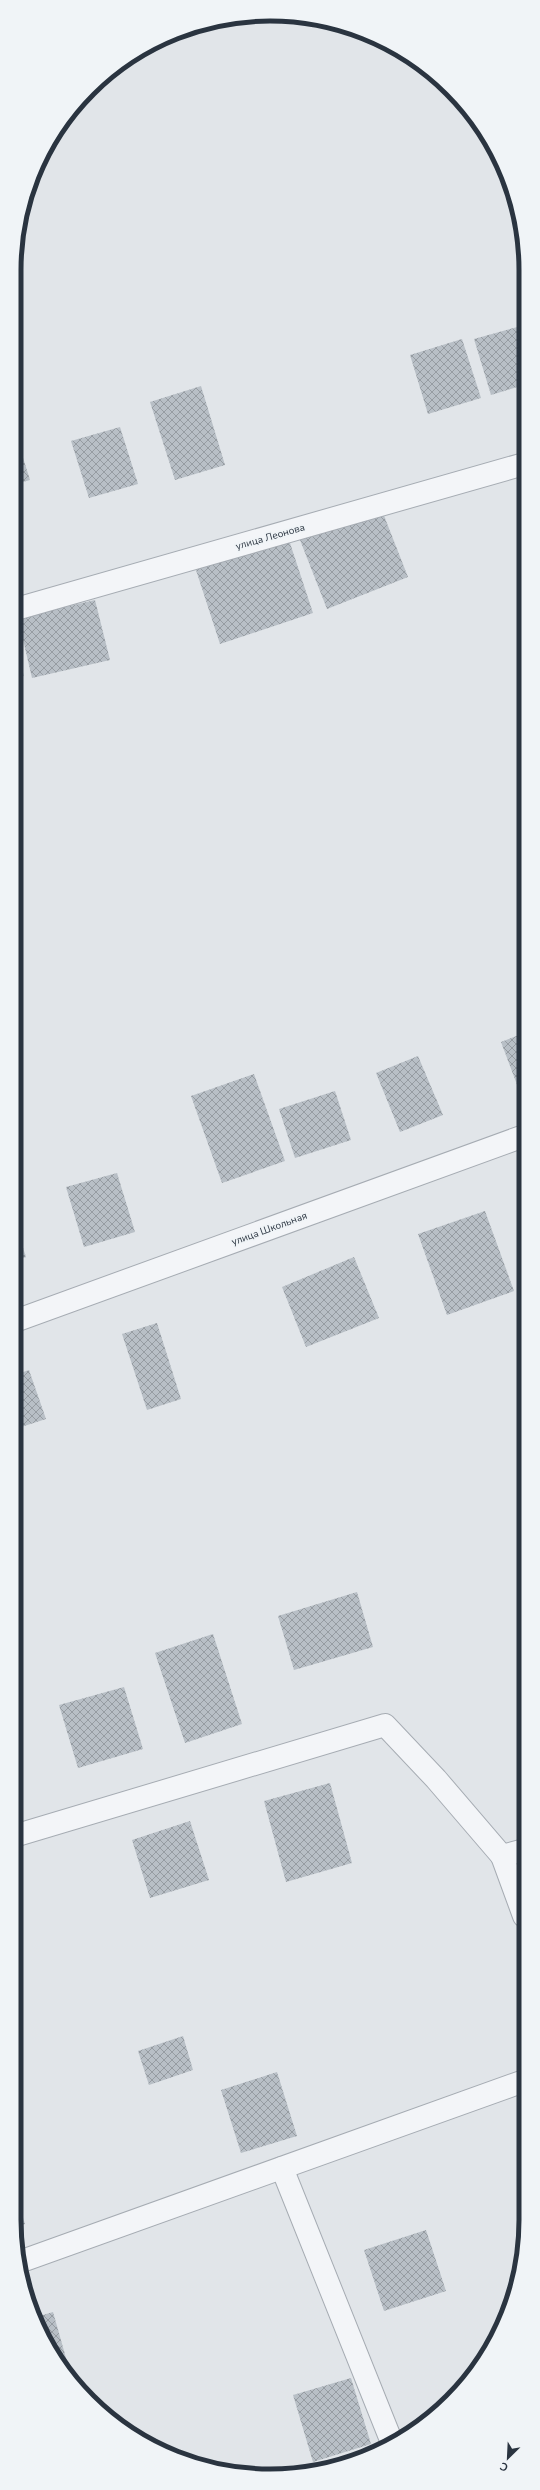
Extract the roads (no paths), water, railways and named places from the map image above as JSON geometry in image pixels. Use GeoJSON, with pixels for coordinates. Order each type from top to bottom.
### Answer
{"type":"FeatureCollection","features":[{"type":"Feature","properties":{"kind":"street","name":"улица Леонова"},"geometry":{"type":"LineString","coordinates":[[21,608],[519,465]]}},
{"type":"Feature","properties":{"kind":"street","name":"улица Школьная"},"geometry":{"type":"LineString","coordinates":[[21,1319],[519,1138]]}},
{"type":"Feature","properties":{"kind":"street"},"geometry":{"type":"LineString","coordinates":[[21,1834],[384,1725],[436,1779],[502,1856],[519,1902]]}},
{"type":"Feature","properties":{"kind":"street"},"geometry":{"type":"LineString","coordinates":[[502,1856],[519,1851]]}},
{"type":"Feature","properties":{"kind":"street"},"geometry":{"type":"LineString","coordinates":[[24,2260],[519,2083]]}},
{"type":"Feature","properties":{"kind":"street"},"geometry":{"type":"LineString","coordinates":[[282,2168],[390,2438]]}}]}
